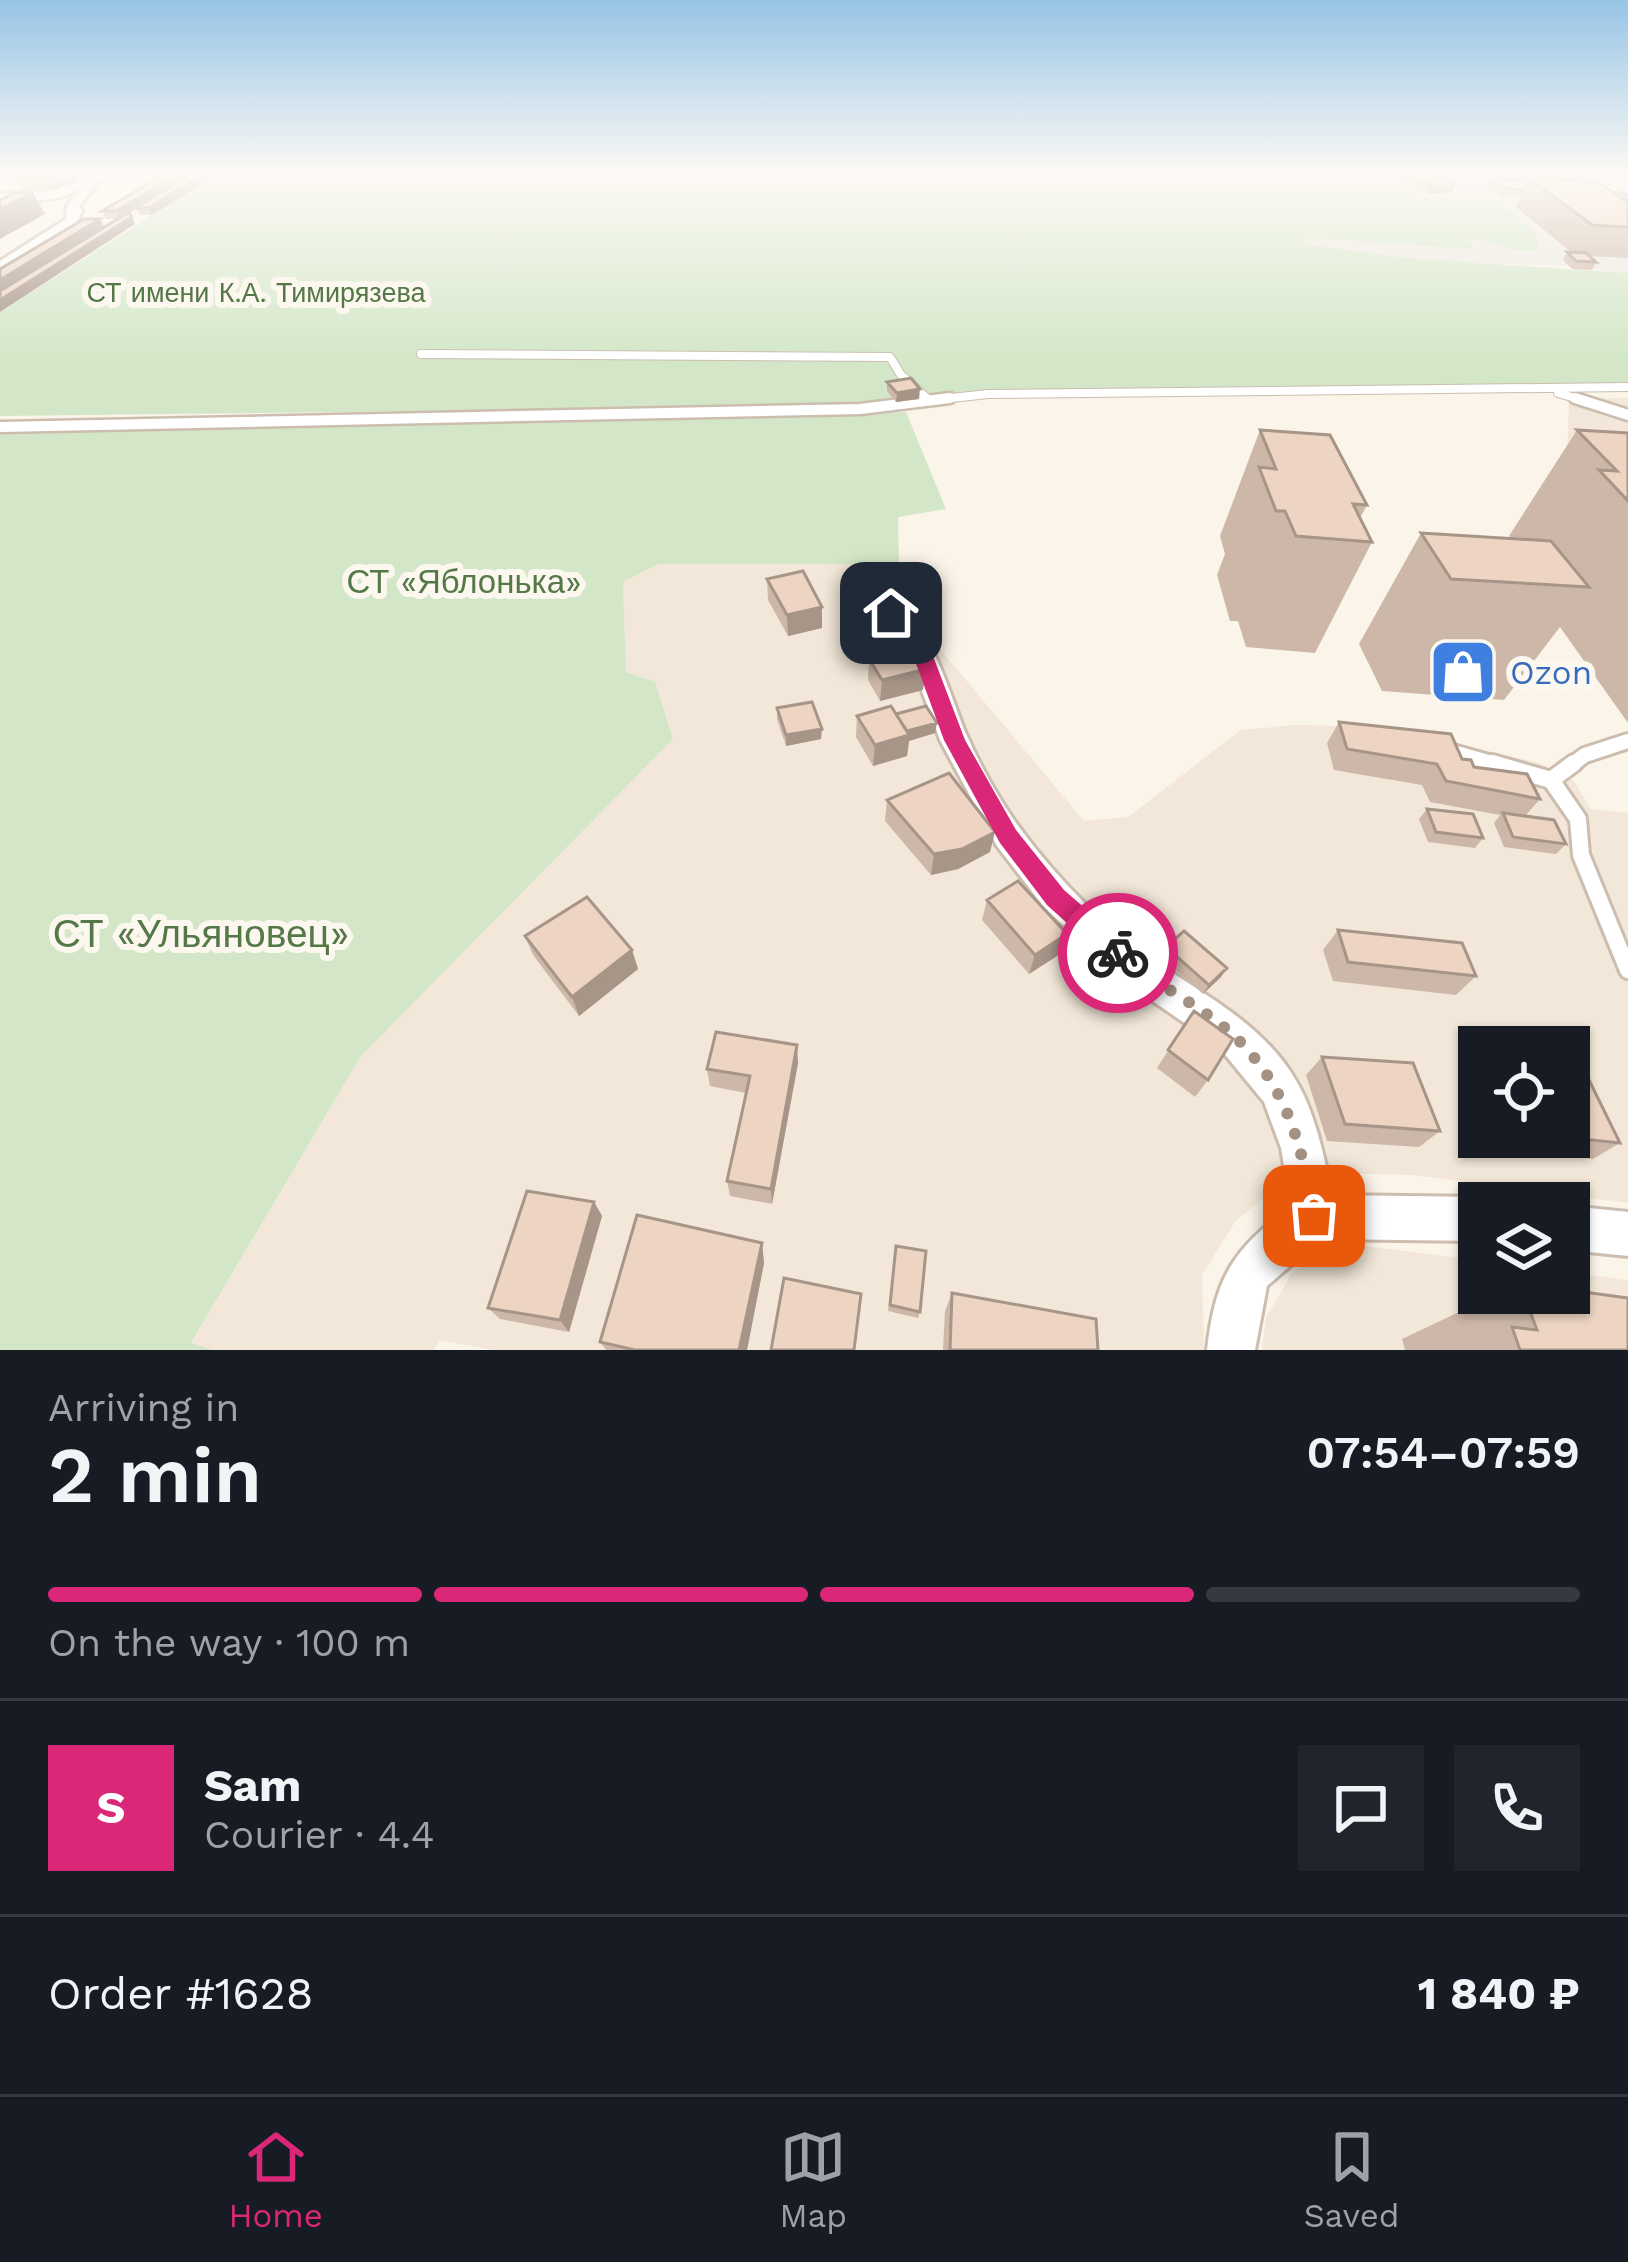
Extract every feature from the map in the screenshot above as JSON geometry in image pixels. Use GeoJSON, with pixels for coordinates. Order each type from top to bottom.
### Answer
{"type":"FeatureCollection","features":[{"type":"Feature","properties":{"kind":"street"},"geometry":{"type":"LineString","coordinates":[[0,267],[50,236]]}},
{"type":"Feature","properties":{"kind":"street"},"geometry":{"type":"LineString","coordinates":[[891,613],[923,656],[954,740],[1008,836],[1056,897],[1135,968],[1231,1034],[1279,1089],[1303,1148],[1314,1216]]}},
{"type":"Feature","properties":{"kind":"street"},"geometry":{"type":"LineString","coordinates":[[1231,1350],[1234,1297],[1258,1257],[1314,1216],[1458,1219]]}},
{"type":"Feature","properties":{"kind":"street"},"geometry":{"type":"LineString","coordinates":[[1590,1230],[1628,1234]]}},
{"type":"Feature","properties":{"kind":"lane"},"geometry":{"type":"LineString","coordinates":[[421,354],[890,357],[901,375],[930,400]]}},
{"type":"Feature","properties":{"kind":"lane"},"geometry":{"type":"LineString","coordinates":[[0,427],[860,409],[988,394],[1628,387]]}},
{"type":"Feature","properties":{"kind":"lane"},"geometry":{"type":"LineString","coordinates":[[1541,388],[1628,415]]}},
{"type":"Feature","properties":{"kind":"lane"},"geometry":{"type":"LineString","coordinates":[[1551,780],[1585,755],[1628,741]]}},
{"type":"Feature","properties":{"kind":"lane"},"geometry":{"type":"LineString","coordinates":[[1427,746],[1551,780],[1578,819],[1581,855],[1628,970]]}},
{"type":"Feature","properties":{"kind":"shaded area"},"geometry":{"type":"Polygon","coordinates":[[[1628,236],[1628,273],[1567,266],[1254,255],[1212,238],[1628,236]]]}},
{"type":"Feature","properties":{"kind":"shaded area"},"geometry":{"type":"Polygon","coordinates":[[[1628,398],[1628,544],[1567,464],[1569,399],[1628,398]]]}},
{"type":"Feature","properties":{"kind":"shaded area"},"geometry":{"type":"Polygon","coordinates":[[[658,564],[899,564],[940,649],[1084,821],[1128,817],[1241,730],[1295,725],[1389,727],[1539,763],[1574,781],[1591,809],[1628,813],[1628,1203],[1590,1198],[1590,1182],[1467,1182],[1328,1173],[1280,1184],[1235,1222],[1202,1275],[1204,1350],[493,1350],[439,1340],[434,1350],[214,1350],[191,1344],[361,1056],[460,952],[655,683],[626,672],[623,582],[658,564]]]}},
{"type":"Feature","properties":{"kind":"shaded area"},"geometry":{"type":"Polygon","coordinates":[[[1330,1242],[1458,1257],[1458,1314],[1590,1314],[1590,1275],[1628,1280],[1628,1350],[1262,1350],[1266,1318],[1290,1276],[1330,1242]]]}},
{"type":"Feature","properties":{"kind":"green space","name":"СТ имени К.А. Тимирязева"},"geometry":{"type":"Polygon","coordinates":[[[120,236],[1537,236],[1539,249],[1521,251],[1470,239],[1474,249],[1306,238],[1304,244],[1405,258],[1628,273],[1628,383],[992,390],[862,406],[0,416],[0,312],[120,236]]]}},
{"type":"Feature","properties":{"kind":"green space","name":"СТ «Ульяновец»"},"geometry":{"type":"Polygon","coordinates":[[[906,412],[946,509],[898,517],[899,564],[658,564],[623,582],[626,672],[655,682],[673,739],[361,1056],[191,1343],[214,1350],[0,1350],[0,432],[906,412]]]}},
{"type":"Feature","properties":{"kind":"building"},"geometry":{"type":"Polygon","coordinates":[[[55,236],[72,236],[0,280],[0,269],[55,236]]]}},
{"type":"Feature","properties":{"kind":"building"},"geometry":{"type":"Polygon","coordinates":[[[90,236],[102,236],[0,300],[0,291],[90,236]]]}},
{"type":"Feature","properties":{"kind":"building"},"geometry":{"type":"Polygon","coordinates":[[[1567,252],[1586,253],[1596,262],[1576,261],[1567,252]]]}},
{"type":"Feature","properties":{"kind":"building"},"geometry":{"type":"Polygon","coordinates":[[[911,378],[920,389],[897,393],[887,382],[911,378]]]}},
{"type":"Feature","properties":{"kind":"building"},"geometry":{"type":"Polygon","coordinates":[[[1260,430],[1330,435],[1367,505],[1353,504],[1372,542],[1296,536],[1285,511],[1276,511],[1259,467],[1276,469],[1260,430]]]}},
{"type":"Feature","properties":{"kind":"building"},"geometry":{"type":"Polygon","coordinates":[[[1577,430],[1628,433],[1628,501],[1599,470],[1617,471],[1577,430]]]}},
{"type":"Feature","properties":{"kind":"building"},"geometry":{"type":"Polygon","coordinates":[[[1421,533],[1551,541],[1589,587],[1451,579],[1421,533]]]}},
{"type":"Feature","properties":{"kind":"building"},"geometry":{"type":"Polygon","coordinates":[[[803,571],[822,607],[787,615],[767,579],[803,571]]]}},
{"type":"Feature","properties":{"kind":"building"},"geometry":{"type":"Polygon","coordinates":[[[886,571],[897,586],[856,596],[846,580],[886,571]]]}},
{"type":"Feature","properties":{"kind":"building"},"geometry":{"type":"Polygon","coordinates":[[[880,606],[898,627],[865,637],[848,616],[880,606]]]}},
{"type":"Feature","properties":{"kind":"building"},"geometry":{"type":"Polygon","coordinates":[[[911,647],[926,669],[882,680],[869,659],[911,647]]]}},
{"type":"Feature","properties":{"kind":"building"},"geometry":{"type":"Polygon","coordinates":[[[812,702],[822,729],[786,735],[777,708],[812,702]]]}},
{"type":"Feature","properties":{"kind":"building"},"geometry":{"type":"Polygon","coordinates":[[[891,706],[909,735],[875,745],[857,716],[891,706]]]}},
{"type":"Feature","properties":{"kind":"building"},"geometry":{"type":"Polygon","coordinates":[[[926,706],[937,723],[907,731],[896,714],[926,706]]]}},
{"type":"Feature","properties":{"kind":"building"},"geometry":{"type":"Polygon","coordinates":[[[1339,722],[1451,734],[1462,759],[1471,760],[1474,767],[1527,774],[1540,799],[1446,781],[1437,764],[1347,749],[1339,722]]]}},
{"type":"Feature","properties":{"kind":"building"},"geometry":{"type":"Polygon","coordinates":[[[949,773],[995,832],[962,849],[934,854],[887,800],[949,773]]]}},
{"type":"Feature","properties":{"kind":"building"},"geometry":{"type":"Polygon","coordinates":[[[1427,809],[1473,814],[1483,838],[1436,832],[1427,809]]]}},
{"type":"Feature","properties":{"kind":"building"},"geometry":{"type":"Polygon","coordinates":[[[1503,813],[1554,820],[1566,844],[1513,837],[1503,813]]]}},
{"type":"Feature","properties":{"kind":"building"},"geometry":{"type":"Polygon","coordinates":[[[1018,881],[1067,934],[1035,955],[987,900],[1018,881]]]}},
{"type":"Feature","properties":{"kind":"building"},"geometry":{"type":"Polygon","coordinates":[[[587,897],[632,950],[572,997],[525,936],[587,897]]]}},
{"type":"Feature","properties":{"kind":"building"},"geometry":{"type":"Polygon","coordinates":[[[1338,930],[1462,943],[1476,976],[1348,962],[1338,930]]]}},
{"type":"Feature","properties":{"kind":"building"},"geometry":{"type":"Polygon","coordinates":[[[1184,931],[1227,968],[1209,985],[1166,947],[1184,931]]]}},
{"type":"Feature","properties":{"kind":"building"},"geometry":{"type":"Polygon","coordinates":[[[1194,1011],[1233,1039],[1208,1080],[1168,1050],[1194,1011]]]}},
{"type":"Feature","properties":{"kind":"building"},"geometry":{"type":"Polygon","coordinates":[[[716,1032],[797,1045],[771,1189],[727,1181],[750,1076],[707,1069],[716,1032]]]}},
{"type":"Feature","properties":{"kind":"building"},"geometry":{"type":"Polygon","coordinates":[[[1322,1057],[1413,1063],[1440,1131],[1345,1124],[1322,1057]]]}},
{"type":"Feature","properties":{"kind":"building"},"geometry":{"type":"Polygon","coordinates":[[[1590,1082],[1620,1143],[1590,1140],[1590,1082]]]}},
{"type":"Feature","properties":{"kind":"building"},"geometry":{"type":"Polygon","coordinates":[[[527,1191],[594,1202],[560,1320],[488,1308],[527,1191]]]}},
{"type":"Feature","properties":{"kind":"building"},"geometry":{"type":"Polygon","coordinates":[[[637,1215],[762,1243],[739,1350],[635,1350],[600,1342],[637,1215]]]}},
{"type":"Feature","properties":{"kind":"building"},"geometry":{"type":"Polygon","coordinates":[[[896,1246],[926,1251],[920,1312],[890,1305],[896,1246]]]}},
{"type":"Feature","properties":{"kind":"building"},"geometry":{"type":"Polygon","coordinates":[[[784,1278],[861,1294],[854,1350],[771,1350],[784,1278]]]}},
{"type":"Feature","properties":{"kind":"building"},"geometry":{"type":"Polygon","coordinates":[[[952,1293],[1096,1319],[1098,1350],[950,1350],[952,1293]]]}},
{"type":"Feature","properties":{"kind":"building"},"geometry":{"type":"Polygon","coordinates":[[[1590,1293],[1628,1298],[1628,1350],[1520,1350],[1512,1327],[1537,1330],[1531,1314],[1590,1314],[1590,1293]]]}},
{"type":"Feature","properties":{"kind":"way so far"},"geometry":{"type":"LineString","coordinates":[[1118,953],[1231,1034],[1279,1089],[1303,1148],[1314,1216]]}},
{"type":"Feature","properties":{"kind":"place","name":"Ozon"},"geometry":{"type":"Point","coordinates":[1463,672]}},
{"type":"Feature","properties":{"kind":"route"},"geometry":{"type":"LineString","coordinates":[[891,613],[923,656],[954,740],[1008,836],[1056,897],[1118,953]]}},
{"type":"Feature","properties":{"kind":"park label","name":"СТ «Яблонька»"},"geometry":{"type":"Point","coordinates":[464,581]}}]}
